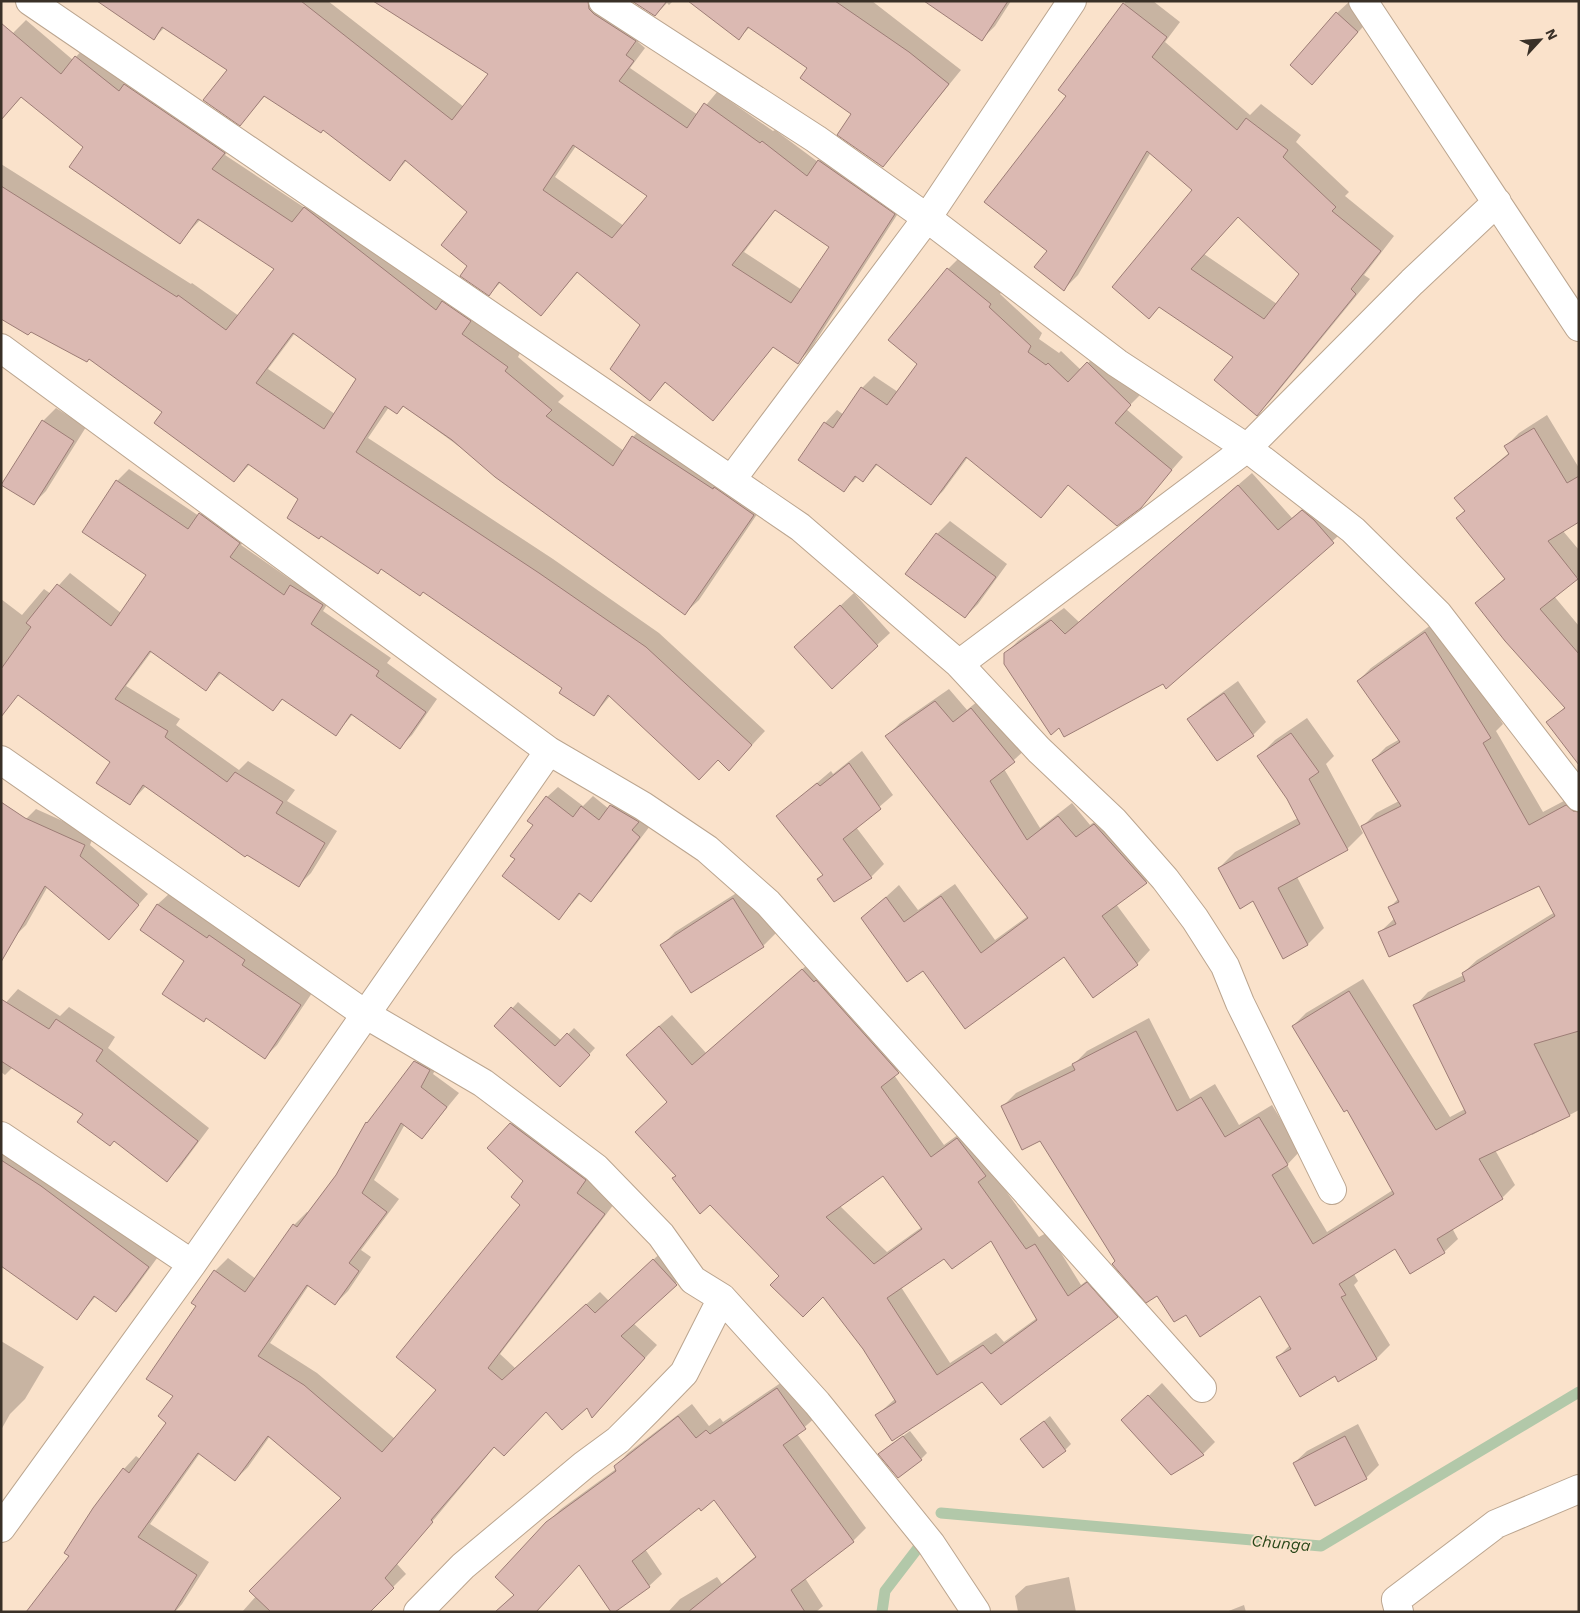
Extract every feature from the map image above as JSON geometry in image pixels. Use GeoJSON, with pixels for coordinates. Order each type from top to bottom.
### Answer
{"type":"FeatureCollection","features":[{"type":"Feature","properties":{"kind":"street"},"geometry":{"type":"LineString","coordinates":[[30,1],[800,527],[959,664],[1039,750],[1114,821],[1165,879],[1194,919],[1226,966],[1240,1003],[1332,1190]]}},
{"type":"Feature","properties":{"kind":"street"},"geometry":{"type":"LineString","coordinates":[[603,1],[816,140],[927,218],[1117,364],[1247,448],[1353,530],[1438,614],[1579,797]]}},
{"type":"Feature","properties":{"kind":"street"},"geometry":{"type":"LineString","coordinates":[[732,479],[927,218],[1072,1]]}},
{"type":"Feature","properties":{"kind":"street"},"geometry":{"type":"LineString","coordinates":[[1363,1],[1579,327]]}},
{"type":"Feature","properties":{"kind":"street"},"geometry":{"type":"LineString","coordinates":[[959,664],[1247,448],[1412,282],[1497,202]]}},
{"type":"Feature","properties":{"kind":"street"},"geometry":{"type":"LineString","coordinates":[[1,348],[549,751],[643,806],[707,850],[768,902],[1202,1388]]}},
{"type":"Feature","properties":{"kind":"street"},"geometry":{"type":"LineString","coordinates":[[2,1525],[192,1264],[549,751]]}},
{"type":"Feature","properties":{"kind":"street"},"geometry":{"type":"LineString","coordinates":[[1,760],[365,1014],[483,1083],[596,1168],[661,1235],[693,1280],[722,1298],[817,1404],[932,1544],[976,1612]]}},
{"type":"Feature","properties":{"kind":"street"},"geometry":{"type":"LineString","coordinates":[[1,1136],[192,1264]]}},
{"type":"Feature","properties":{"kind":"street"},"geometry":{"type":"LineString","coordinates":[[418,1612],[463,1566],[584,1465],[618,1440],[684,1373],[722,1298]]}},
{"type":"Feature","properties":{"kind":"street"},"geometry":{"type":"LineString","coordinates":[[1399,1612],[1396,1600],[1496,1524],[1579,1490]]}},
{"type":"Feature","properties":{"kind":"building"},"geometry":{"type":"Polygon","coordinates":[[[97,1],[301,1],[452,120],[488,74],[373,1],[588,1],[589,9],[594,14],[636,41],[626,55],[634,61],[619,81],[687,128],[704,103],[760,143],[762,141],[807,176],[818,160],[895,214],[798,364],[773,347],[713,421],[665,382],[650,401],[610,369],[640,325],[577,272],[541,316],[499,282],[489,296],[460,276],[467,266],[441,245],[467,212],[405,160],[390,181],[323,130],[321,133],[264,96],[240,126],[203,100],[227,70],[162,27],[154,40],[97,1]],[[573,145],[543,190],[612,238],[647,196],[573,145]],[[775,210],[732,265],[791,303],[829,247],[775,210]]]}},
{"type":"Feature","properties":{"kind":"building"},"geometry":{"type":"Polygon","coordinates":[[[632,1],[667,1],[655,16],[632,1]]]}},
{"type":"Feature","properties":{"kind":"building"},"geometry":{"type":"Polygon","coordinates":[[[688,1],[835,1],[909,52],[949,84],[883,167],[837,135],[851,114],[800,78],[807,68],[748,27],[739,40],[688,1]]]}},
{"type":"Feature","properties":{"kind":"building"},"geometry":{"type":"Polygon","coordinates":[[[924,1],[1008,1],[982,41],[924,1]]]}},
{"type":"Feature","properties":{"kind":"building"},"geometry":{"type":"Polygon","coordinates":[[[1123,3],[1167,37],[1152,57],[1237,130],[1246,118],[1288,150],[1283,157],[1336,207],[1332,211],[1381,251],[1351,289],[1356,294],[1257,416],[1214,380],[1233,357],[1159,307],[1149,319],[1112,287],[1192,190],[1147,151],[1064,291],[1034,267],[1047,251],[984,202],[1066,96],[1058,90],[1123,3]],[[1238,217],[1191,269],[1264,319],[1299,274],[1238,217]]]}},
{"type":"Feature","properties":{"kind":"building"},"geometry":{"type":"Polygon","coordinates":[[[1336,12],[1358,32],[1312,85],[1290,65],[1336,12]]]}},
{"type":"Feature","properties":{"kind":"building"},"geometry":{"type":"Polygon","coordinates":[[[1,23],[61,74],[75,56],[119,91],[124,84],[225,153],[212,169],[292,222],[304,207],[436,310],[442,301],[471,321],[462,334],[508,367],[505,371],[552,410],[546,416],[613,466],[632,436],[713,489],[714,487],[754,515],[685,615],[495,477],[452,440],[403,406],[397,414],[385,406],[356,452],[539,573],[646,647],[752,745],[729,771],[718,760],[699,780],[608,695],[594,716],[559,693],[562,688],[423,592],[420,596],[381,569],[378,574],[321,536],[319,539],[287,518],[298,499],[248,464],[234,482],[154,423],[162,412],[89,359],[87,362],[31,332],[28,335],[1,319],[1,186],[177,297],[178,295],[226,330],[274,269],[198,219],[180,244],[69,167],[83,147],[21,97],[1,120],[1,23]],[[293,333],[256,383],[324,429],[356,379],[293,333]]]}},
{"type":"Feature","properties":{"kind":"building"},"geometry":{"type":"Polygon","coordinates":[[[947,268],[991,304],[989,307],[1031,346],[1028,352],[1046,365],[1048,363],[1068,382],[1087,362],[1131,405],[1115,423],[1172,470],[1141,508],[1117,526],[1068,485],[1041,518],[966,457],[931,505],[876,464],[863,482],[855,476],[844,492],[798,460],[824,422],[833,428],[861,387],[887,405],[917,364],[888,340],[947,268]]]}},
{"type":"Feature","properties":{"kind":"building"},"geometry":{"type":"Polygon","coordinates":[[[42,420],[74,441],[34,505],[1,485],[42,420]]]}},
{"type":"Feature","properties":{"kind":"building"},"geometry":{"type":"Polygon","coordinates":[[[1534,428],[1567,483],[1579,476],[1579,522],[1548,541],[1578,579],[1540,609],[1579,654],[1579,765],[1546,722],[1565,708],[1505,641],[1475,603],[1505,579],[1456,518],[1465,511],[1454,498],[1509,454],[1504,446],[1534,428]]]}},
{"type":"Feature","properties":{"kind":"building"},"geometry":{"type":"Polygon","coordinates":[[[116,480],[188,529],[199,513],[240,543],[230,557],[284,595],[290,585],[323,605],[311,624],[379,671],[376,676],[426,712],[400,749],[351,714],[336,736],[282,699],[273,711],[219,672],[206,691],[150,651],[115,699],[168,731],[165,737],[227,782],[235,772],[283,802],[276,813],[325,843],[299,887],[247,855],[245,857],[143,785],[130,805],[96,783],[110,762],[18,695],[1,717],[1,669],[31,627],[26,623],[57,584],[111,626],[146,575],[82,532],[116,480]]]}},
{"type":"Feature","properties":{"kind":"building"},"geometry":{"type":"Polygon","coordinates":[[[1238,485],[1278,530],[1302,510],[1314,520],[1334,543],[1166,689],[1163,684],[1064,737],[1059,728],[1051,735],[1004,664],[1004,653],[1051,620],[1065,634],[1238,485]]]}},
{"type":"Feature","properties":{"kind":"building"},"geometry":{"type":"Polygon","coordinates":[[[936,533],[996,577],[965,618],[905,574],[936,533]]]}},
{"type":"Feature","properties":{"kind":"building"},"geometry":{"type":"Polygon","coordinates":[[[840,605],[878,646],[832,689],[794,647],[840,605]]]}},
{"type":"Feature","properties":{"kind":"building"},"geometry":{"type":"Polygon","coordinates":[[[1425,632],[1491,738],[1483,743],[1529,825],[1566,805],[1573,811],[1579,812],[1579,1031],[1534,1044],[1570,1116],[1479,1159],[1503,1199],[1437,1239],[1445,1253],[1410,1274],[1395,1249],[1339,1284],[1346,1295],[1341,1297],[1377,1359],[1338,1382],[1335,1376],[1300,1397],[1276,1357],[1291,1349],[1260,1296],[1200,1337],[1186,1315],[1174,1322],[1157,1296],[1146,1303],[1112,1264],[1115,1261],[1040,1141],[1022,1150],[1001,1106],[1075,1070],[1072,1064],[1136,1031],[1177,1111],[1201,1097],[1225,1137],[1259,1117],[1288,1165],[1272,1175],[1313,1244],[1394,1194],[1347,1110],[1344,1112],[1292,1026],[1349,991],[1436,1130],[1466,1113],[1413,1005],[1465,981],[1462,973],[1555,916],[1539,886],[1389,957],[1378,932],[1396,924],[1388,907],[1399,902],[1361,826],[1401,806],[1372,760],[1400,742],[1357,681],[1425,632]]]}},
{"type":"Feature","properties":{"kind":"building"},"geometry":{"type":"Polygon","coordinates":[[[1224,693],[1254,736],[1217,761],[1187,719],[1224,693]]]}},
{"type":"Feature","properties":{"kind":"building"},"geometry":{"type":"Polygon","coordinates":[[[935,701],[953,722],[971,708],[1015,762],[990,781],[1027,840],[1058,816],[1076,837],[1094,824],[1147,883],[1102,916],[1138,965],[1093,998],[1064,957],[965,1029],[923,971],[907,982],[861,918],[886,897],[904,922],[941,896],[981,953],[1028,918],[885,736],[935,701]]]}},
{"type":"Feature","properties":{"kind":"building"},"geometry":{"type":"Polygon","coordinates":[[[1291,733],[1319,772],[1309,779],[1348,850],[1278,888],[1308,945],[1283,959],[1253,901],[1240,909],[1218,868],[1300,824],[1287,799],[1257,756],[1291,733]]]}},
{"type":"Feature","properties":{"kind":"building"},"geometry":{"type":"Polygon","coordinates":[[[849,763],[881,809],[843,839],[872,878],[834,902],[817,879],[823,875],[776,816],[817,783],[820,786],[849,763]]]}},
{"type":"Feature","properties":{"kind":"building"},"geometry":{"type":"Polygon","coordinates":[[[546,796],[573,817],[581,806],[599,820],[610,805],[639,822],[632,830],[640,837],[591,902],[579,893],[559,920],[502,876],[515,859],[510,856],[533,825],[527,821],[546,796]]]}},
{"type":"Feature","properties":{"kind":"building"},"geometry":{"type":"Polygon","coordinates":[[[1,802],[25,818],[85,845],[80,856],[139,905],[109,940],[45,886],[1,962],[1,802]]]}},
{"type":"Feature","properties":{"kind":"building"},"geometry":{"type":"Polygon","coordinates":[[[733,898],[764,947],[691,993],[660,945],[733,898]]]}},
{"type":"Feature","properties":{"kind":"building"},"geometry":{"type":"Polygon","coordinates":[[[157,904],[207,938],[209,935],[245,960],[242,965],[301,1005],[265,1059],[206,1018],[204,1022],[162,994],[184,961],[140,930],[157,904]]]}},
{"type":"Feature","properties":{"kind":"building"},"geometry":{"type":"Polygon","coordinates":[[[802,969],[814,982],[816,980],[899,1073],[881,1087],[931,1157],[957,1138],[986,1176],[978,1182],[1026,1249],[1035,1244],[1068,1296],[1087,1282],[1118,1317],[1001,1405],[982,1382],[892,1441],[875,1415],[896,1402],[863,1349],[823,1297],[803,1317],[770,1285],[779,1276],[710,1205],[700,1214],[672,1178],[676,1176],[635,1132],[667,1102],[626,1055],[659,1026],[692,1065],[802,969]],[[883,1176],[826,1217],[874,1264],[922,1229],[883,1176]],[[991,1241],[952,1269],[944,1259],[887,1298],[937,1375],[983,1345],[991,1354],[1037,1320],[991,1241]]]}},
{"type":"Feature","properties":{"kind":"building"},"geometry":{"type":"Polygon","coordinates":[[[1,999],[49,1029],[56,1019],[103,1050],[96,1061],[198,1141],[167,1182],[114,1141],[110,1146],[77,1122],[83,1114],[1,1061],[1,999]]]}},
{"type":"Feature","properties":{"kind":"building"},"geometry":{"type":"Polygon","coordinates":[[[511,1007],[555,1046],[567,1033],[590,1055],[560,1087],[494,1026],[511,1007]]]}},
{"type":"Feature","properties":{"kind":"building"},"geometry":{"type":"Polygon","coordinates":[[[414,1061],[430,1070],[421,1087],[447,1107],[422,1139],[401,1123],[362,1193],[387,1212],[349,1263],[359,1271],[335,1305],[307,1285],[258,1356],[304,1385],[382,1452],[436,1390],[396,1357],[520,1205],[511,1197],[523,1181],[487,1148],[510,1123],[586,1180],[577,1193],[605,1214],[488,1368],[502,1380],[586,1304],[595,1313],[653,1259],[677,1285],[621,1336],[645,1358],[592,1418],[587,1408],[562,1430],[546,1412],[504,1456],[494,1447],[431,1520],[433,1522],[385,1578],[394,1588],[370,1612],[271,1612],[249,1591],[341,1498],[268,1436],[235,1481],[198,1453],[138,1537],[197,1575],[174,1612],[26,1612],[69,1556],[64,1553],[93,1508],[123,1468],[129,1473],[166,1423],[158,1416],[173,1396],[146,1379],[196,1306],[191,1303],[214,1270],[245,1292],[293,1224],[297,1227],[336,1175],[366,1122],[414,1061]]]}},
{"type":"Feature","properties":{"kind":"building"},"geometry":{"type":"Polygon","coordinates":[[[1,1160],[41,1186],[149,1267],[116,1312],[94,1296],[77,1320],[1,1266],[1,1160]]]}},
{"type":"Feature","properties":{"kind":"building"},"geometry":{"type":"Polygon","coordinates":[[[777,1388],[806,1429],[783,1445],[854,1542],[791,1590],[805,1612],[688,1612],[756,1557],[714,1500],[701,1511],[699,1508],[632,1561],[650,1587],[615,1612],[611,1612],[579,1565],[536,1612],[495,1612],[514,1595],[495,1577],[546,1522],[616,1471],[614,1466],[678,1416],[696,1438],[706,1430],[710,1434],[777,1388]]]}},
{"type":"Feature","properties":{"kind":"building"},"geometry":{"type":"Polygon","coordinates":[[[1148,1395],[1204,1455],[1171,1475],[1121,1420],[1148,1395]]]}},
{"type":"Feature","properties":{"kind":"building"},"geometry":{"type":"Polygon","coordinates":[[[1044,1421],[1066,1451],[1043,1468],[1020,1439],[1044,1421]]]}},
{"type":"Feature","properties":{"kind":"building"},"geometry":{"type":"Polygon","coordinates":[[[903,1436],[922,1460],[898,1478],[878,1454],[903,1436]]]}},
{"type":"Feature","properties":{"kind":"building"},"geometry":{"type":"Polygon","coordinates":[[[1345,1436],[1367,1479],[1315,1506],[1293,1463],[1345,1436]]]}},
{"type":"Feature","properties":{"kind":"waterway","name":"Chunga"},"geometry":{"type":"LineString","coordinates":[[941,1513],[1321,1546],[1579,1392]]}},
{"type":"Feature","properties":{"kind":"waterway","name":"Chunga"},"geometry":{"type":"LineString","coordinates":[[882,1612],[885,1591],[921,1544]]}}]}
